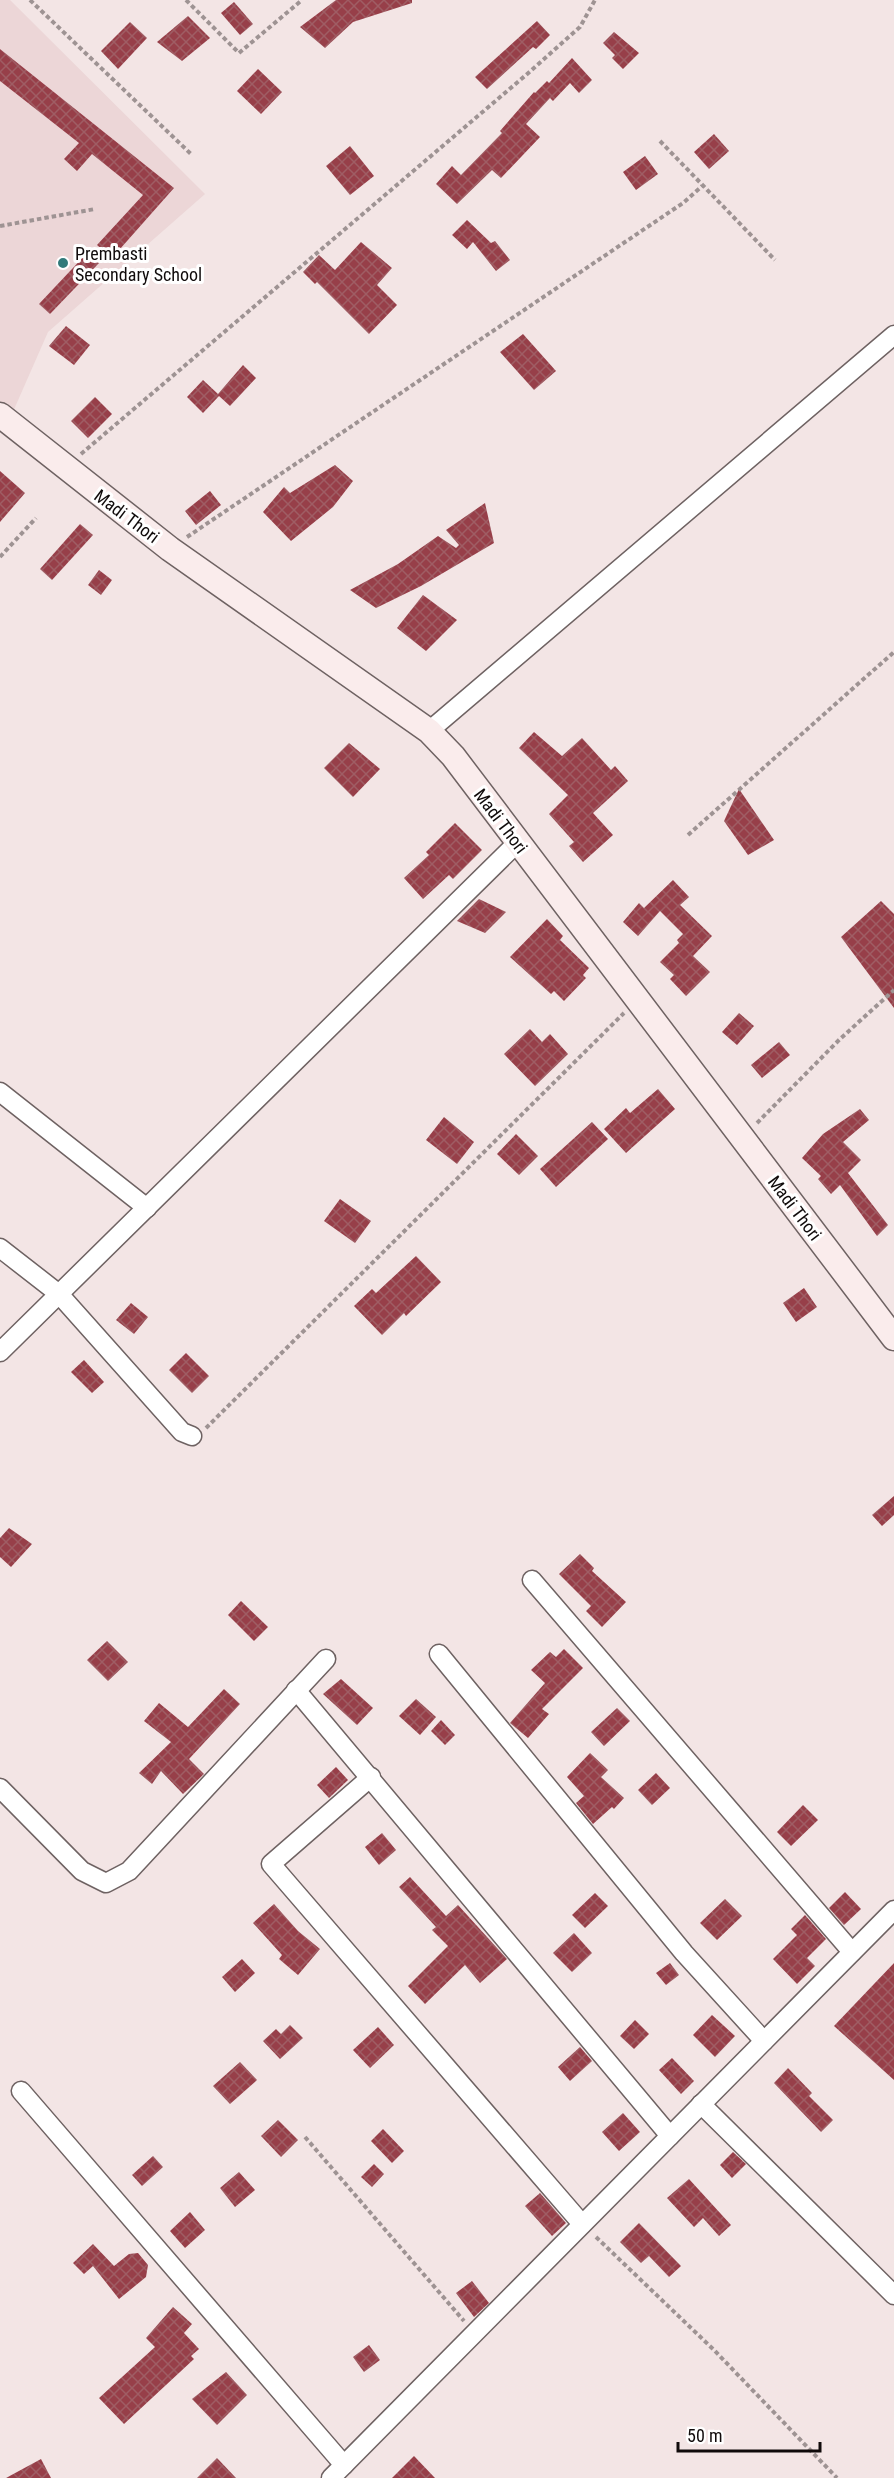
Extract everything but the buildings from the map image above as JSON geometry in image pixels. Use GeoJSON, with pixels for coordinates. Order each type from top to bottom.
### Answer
{"type":"FeatureCollection","features":[{"type":"Feature","properties":{"kind":"main road","name":"Madi Thori"},"geometry":{"type":"LineString","coordinates":[[0,415],[65,469],[170,549],[429,731],[453,756],[894,1338]]}},
{"type":"Feature","properties":{"kind":"street"},"geometry":{"type":"LineString","coordinates":[[429,731],[894,335]]}},
{"type":"Feature","properties":{"kind":"street"},"geometry":{"type":"LineString","coordinates":[[0,1352],[517,843]]}},
{"type":"Feature","properties":{"kind":"street"},"geometry":{"type":"LineString","coordinates":[[0,1092],[147,1208]]}},
{"type":"Feature","properties":{"kind":"street"},"geometry":{"type":"LineString","coordinates":[[0,1248],[59,1294],[182,1432],[192,1436]]}},
{"type":"Feature","properties":{"kind":"street"},"geometry":{"type":"LineString","coordinates":[[532,1580],[852,1952]]}},
{"type":"Feature","properties":{"kind":"street"},"geometry":{"type":"LineString","coordinates":[[439,1654],[684,1953],[764,2041]]}},
{"type":"Feature","properties":{"kind":"street"},"geometry":{"type":"LineString","coordinates":[[0,1788],[82,1872],[106,1883],[129,1871],[326,1659]]}},
{"type":"Feature","properties":{"kind":"street"},"geometry":{"type":"LineString","coordinates":[[296,1690],[670,2136]]}},
{"type":"Feature","properties":{"kind":"street"},"geometry":{"type":"LineString","coordinates":[[371,1777],[271,1864],[582,2224]]}},
{"type":"Feature","properties":{"kind":"street"},"geometry":{"type":"LineString","coordinates":[[331,2478],[894,1910]]}},
{"type":"Feature","properties":{"kind":"street"},"geometry":{"type":"LineString","coordinates":[[21,2091],[344,2465]]}},
{"type":"Feature","properties":{"kind":"street"},"geometry":{"type":"LineString","coordinates":[[701,2104],[894,2295]]}},
{"type":"Feature","properties":{"kind":"path"},"geometry":{"type":"LineString","coordinates":[[30,0],[192,155]]}},
{"type":"Feature","properties":{"kind":"path"},"geometry":{"type":"LineString","coordinates":[[186,0],[240,53],[302,0]]}},
{"type":"Feature","properties":{"kind":"path"},"geometry":{"type":"LineString","coordinates":[[65,469],[526,75],[580,27],[595,0]]}},
{"type":"Feature","properties":{"kind":"path"},"geometry":{"type":"LineString","coordinates":[[660,141],[775,260]]}},
{"type":"Feature","properties":{"kind":"path"},"geometry":{"type":"LineString","coordinates":[[170,549],[683,203],[702,186]]}},
{"type":"Feature","properties":{"kind":"path"},"geometry":{"type":"LineString","coordinates":[[0,226],[95,209]]}},
{"type":"Feature","properties":{"kind":"path"},"geometry":{"type":"LineString","coordinates":[[0,557],[36,518]]}},
{"type":"Feature","properties":{"kind":"path"},"geometry":{"type":"LineString","coordinates":[[688,835],[894,652]]}},
{"type":"Feature","properties":{"kind":"path"},"geometry":{"type":"LineString","coordinates":[[742,1138],[840,1039],[894,990]]}},
{"type":"Feature","properties":{"kind":"path"},"geometry":{"type":"LineString","coordinates":[[192,1436],[203,1431],[637,1000]]}},
{"type":"Feature","properties":{"kind":"path"},"geometry":{"type":"LineString","coordinates":[[305,2137],[474,2333]]}},
{"type":"Feature","properties":{"kind":"path"},"geometry":{"type":"LineString","coordinates":[[582,2224],[714,2350],[837,2478]]}},
{"type":"Feature","properties":{"kind":"shaded area","name":"Prembasti Secondary School"},"geometry":{"type":"Polygon","coordinates":[[[0,0],[10,0],[205,194],[48,332],[12,414],[0,403],[0,0]]]}},
{"type":"Feature","properties":{"kind":"place","name":"Prembasti Secondary School"},"geometry":{"type":"Point","coordinates":[63,263]}}]}
